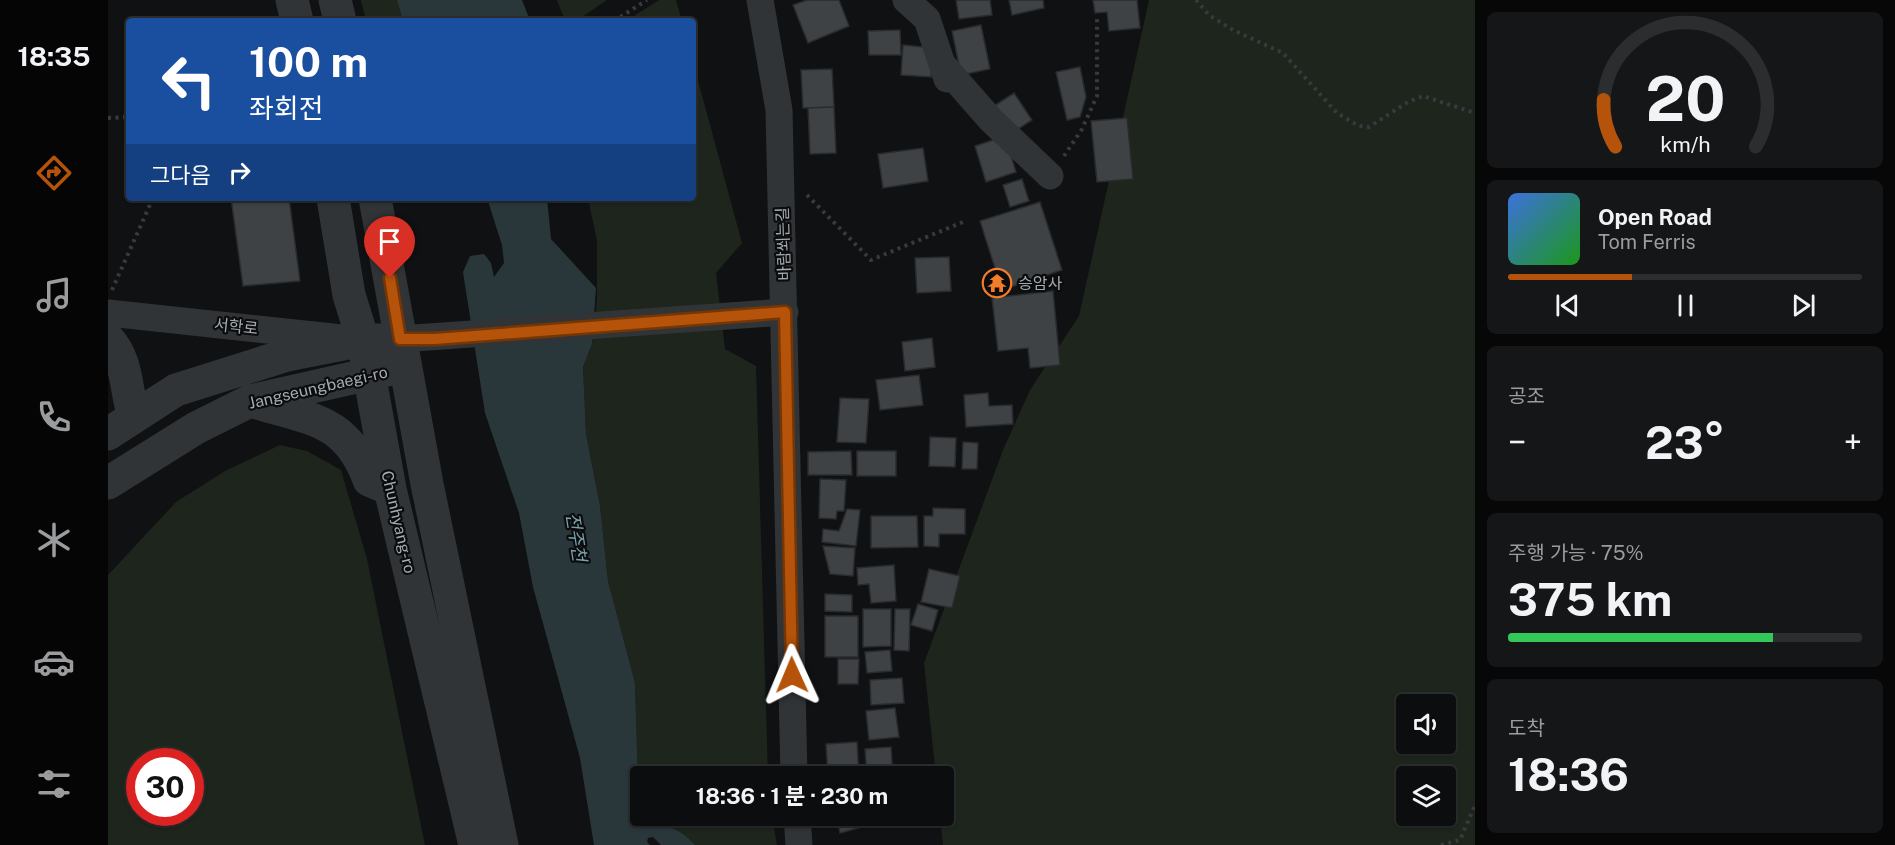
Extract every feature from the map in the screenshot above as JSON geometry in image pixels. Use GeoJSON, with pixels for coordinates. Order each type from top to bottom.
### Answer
{"type":"FeatureCollection","features":[{"type":"Feature","properties":{"kind":"street"},"geometry":{"type":"LineString","coordinates":[[292,0],[296,18]]}},
{"type":"Feature","properties":{"kind":"street"},"geometry":{"type":"LineString","coordinates":[[335,0],[339,18]]}},
{"type":"Feature","properties":{"kind":"street","name":"바람쐬는길"},"geometry":{"type":"LineString","coordinates":[[760,0],[779,110],[794,766]]}},
{"type":"Feature","properties":{"kind":"street"},"geometry":{"type":"LineString","coordinates":[[906,0],[927,18],[946,76],[1050,177]]}},
{"type":"Feature","properties":{"kind":"street","name":"Chunhyang-ro"},"geometry":{"type":"LineString","coordinates":[[333,201],[349,295],[363,340],[370,373],[390,489],[475,845]]}},
{"type":"Feature","properties":{"kind":"street","name":"Chunhyang-ro"},"geometry":{"type":"LineString","coordinates":[[376,201],[427,484],[502,845]]}},
{"type":"Feature","properties":{"kind":"street"},"geometry":{"type":"LineString","coordinates":[[121,425],[176,390],[287,355],[363,340],[403,353],[435,339],[785,312]]}},
{"type":"Feature","properties":{"kind":"street","name":"서학로"},"geometry":{"type":"LineString","coordinates":[[108,313],[363,340]]}},
{"type":"Feature","properties":{"kind":"street"},"geometry":{"type":"LineString","coordinates":[[108,339],[117,349],[126,373],[127,397],[121,425]]}},
{"type":"Feature","properties":{"kind":"street","name":"Jangseungbaegi-ro"},"geometry":{"type":"LineString","coordinates":[[108,483],[196,428],[250,400],[370,373],[403,353]]}},
{"type":"Feature","properties":{"kind":"street"},"geometry":{"type":"LineString","coordinates":[[250,400],[333,429],[348,440],[360,456],[369,480],[390,489]]}},
{"type":"Feature","properties":{"kind":"street"},"geometry":{"type":"LineString","coordinates":[[798,826],[799,845]]}},
{"type":"Feature","properties":{"kind":"path"},"geometry":{"type":"LineString","coordinates":[[619,18],[647,0]]}},
{"type":"Feature","properties":{"kind":"path"},"geometry":{"type":"LineString","coordinates":[[1196,0],[1209,15],[1233,30],[1283,53],[1337,114],[1359,126],[1369,127],[1408,102],[1423,96],[1475,113]]}},
{"type":"Feature","properties":{"kind":"path"},"geometry":{"type":"LineString","coordinates":[[1050,177],[1082,129],[1096,96],[1097,19]]}},
{"type":"Feature","properties":{"kind":"path"},"geometry":{"type":"LineString","coordinates":[[108,118],[126,117]]}},
{"type":"Feature","properties":{"kind":"path"},"geometry":{"type":"LineString","coordinates":[[781,168],[871,260],[963,222]]}},
{"type":"Feature","properties":{"kind":"path"},"geometry":{"type":"LineString","coordinates":[[108,299],[152,201]]}},
{"type":"Feature","properties":{"kind":"path"},"geometry":{"type":"LineString","coordinates":[[1441,845],[1460,840],[1475,805]]}},
{"type":"Feature","properties":{"kind":"shaded area"},"geometry":{"type":"Polygon","coordinates":[[[361,0],[397,0],[402,18],[365,18],[361,0]]]}},
{"type":"Feature","properties":{"kind":"shaded area"},"geometry":{"type":"Polygon","coordinates":[[[557,0],[607,0],[580,18],[564,18],[557,0]]]}},
{"type":"Feature","properties":{"kind":"shaded area"},"geometry":{"type":"Polygon","coordinates":[[[659,0],[676,0],[681,18],[631,18],[659,0]]]}},
{"type":"Feature","properties":{"kind":"shaded area"},"geometry":{"type":"Polygon","coordinates":[[[1149,0],[1475,0],[1475,845],[943,845],[941,826],[954,826],[954,766],[935,766],[924,663],[1003,450],[1030,390],[1079,316],[1149,0]]]}},
{"type":"Feature","properties":{"kind":"shaded area"},"geometry":{"type":"Polygon","coordinates":[[[696,73],[742,243],[716,273],[725,349],[756,366],[768,766],[637,766],[635,683],[608,581],[600,506],[586,434],[583,367],[592,344],[597,299],[597,241],[589,201],[696,201],[696,73]]]}},
{"type":"Feature","properties":{"kind":"shaded area"},"geometry":{"type":"Polygon","coordinates":[[[280,445],[307,451],[341,470],[367,559],[425,845],[108,845],[108,575],[176,502],[225,471],[280,445]]]}},
{"type":"Feature","properties":{"kind":"shaded area"},"geometry":{"type":"Polygon","coordinates":[[[666,826],[774,826],[777,845],[695,845],[677,830],[666,826]]]}},
{"type":"Feature","properties":{"kind":"water"},"geometry":{"type":"Polygon","coordinates":[[[397,0],[522,0],[529,18],[402,18],[397,0]]]}},
{"type":"Feature","properties":{"kind":"water","name":"전주천"},"geometry":{"type":"Polygon","coordinates":[[[488,201],[547,201],[551,239],[596,288],[592,344],[583,367],[586,434],[600,506],[608,581],[635,683],[637,766],[630,766],[630,826],[666,826],[677,830],[695,845],[661,845],[653,837],[648,838],[647,842],[650,845],[594,845],[580,758],[533,587],[519,513],[485,413],[463,272],[470,256],[484,254],[491,263],[494,277],[504,263],[502,245],[488,201]]]}},
{"type":"Feature","properties":{"kind":"building"},"geometry":{"type":"Polygon","coordinates":[[[807,0],[839,0],[849,26],[808,43],[793,5],[807,0]]]}},
{"type":"Feature","properties":{"kind":"building"},"geometry":{"type":"Polygon","coordinates":[[[956,0],[990,0],[992,15],[959,19],[956,0]]]}},
{"type":"Feature","properties":{"kind":"building"},"geometry":{"type":"Polygon","coordinates":[[[1009,0],[1043,0],[1044,8],[1012,15],[1009,0]]]}},
{"type":"Feature","properties":{"kind":"building"},"geometry":{"type":"Polygon","coordinates":[[[1093,0],[1137,0],[1140,28],[1109,31],[1107,12],[1095,13],[1093,0]]]}},
{"type":"Feature","properties":{"kind":"building"},"geometry":{"type":"Polygon","coordinates":[[[981,25],[990,69],[961,75],[952,31],[981,25]]]}},
{"type":"Feature","properties":{"kind":"building"},"geometry":{"type":"Polygon","coordinates":[[[900,30],[901,55],[869,55],[868,31],[900,30]]]}},
{"type":"Feature","properties":{"kind":"building"},"geometry":{"type":"Polygon","coordinates":[[[903,45],[933,48],[931,77],[901,75],[903,45]]]}},
{"type":"Feature","properties":{"kind":"building"},"geometry":{"type":"Polygon","coordinates":[[[1080,67],[1086,97],[1080,117],[1067,120],[1056,72],[1080,67]]]}},
{"type":"Feature","properties":{"kind":"building"},"geometry":{"type":"Polygon","coordinates":[[[832,69],[834,107],[803,108],[801,70],[832,69]]]}},
{"type":"Feature","properties":{"kind":"building"},"geometry":{"type":"Polygon","coordinates":[[[1014,93],[1032,120],[1012,133],[994,106],[1014,93]]]}},
{"type":"Feature","properties":{"kind":"building"},"geometry":{"type":"Polygon","coordinates":[[[834,107],[836,153],[810,154],[808,108],[834,107]]]}},
{"type":"Feature","properties":{"kind":"building"},"geometry":{"type":"Polygon","coordinates":[[[1127,118],[1133,179],[1097,182],[1091,121],[1127,118]]]}},
{"type":"Feature","properties":{"kind":"building"},"geometry":{"type":"Polygon","coordinates":[[[1005,136],[1016,172],[986,182],[975,146],[1005,136]]]}},
{"type":"Feature","properties":{"kind":"building"},"geometry":{"type":"Polygon","coordinates":[[[923,148],[928,181],[883,188],[878,154],[923,148]]]}},
{"type":"Feature","properties":{"kind":"building"},"geometry":{"type":"Polygon","coordinates":[[[1022,179],[1029,201],[1010,207],[1003,185],[1022,179]]]}},
{"type":"Feature","properties":{"kind":"building"},"geometry":{"type":"Polygon","coordinates":[[[231,201],[289,201],[300,281],[243,286],[231,201]]]}},
{"type":"Feature","properties":{"kind":"building"},"geometry":{"type":"Polygon","coordinates":[[[1040,202],[1062,270],[1002,290],[980,221],[1040,202]]]}},
{"type":"Feature","properties":{"kind":"building"},"geometry":{"type":"Polygon","coordinates":[[[949,257],[951,291],[917,293],[915,258],[949,257]]]}},
{"type":"Feature","properties":{"kind":"building"},"geometry":{"type":"Polygon","coordinates":[[[1053,291],[1060,365],[1030,368],[1028,348],[998,351],[992,298],[1053,291]]]}},
{"type":"Feature","properties":{"kind":"building"},"geometry":{"type":"Polygon","coordinates":[[[932,338],[935,367],[905,371],[902,342],[932,338]]]}},
{"type":"Feature","properties":{"kind":"building"},"geometry":{"type":"Polygon","coordinates":[[[919,375],[923,405],[880,410],[876,380],[919,375]]]}},
{"type":"Feature","properties":{"kind":"building"},"geometry":{"type":"Polygon","coordinates":[[[988,393],[989,406],[1012,405],[1013,424],[966,427],[964,395],[988,393]]]}},
{"type":"Feature","properties":{"kind":"building"},"geometry":{"type":"Polygon","coordinates":[[[840,398],[869,399],[866,443],[837,442],[840,398]]]}},
{"type":"Feature","properties":{"kind":"building"},"geometry":{"type":"Polygon","coordinates":[[[930,437],[956,438],[955,467],[929,466],[930,437]]]}},
{"type":"Feature","properties":{"kind":"building"},"geometry":{"type":"Polygon","coordinates":[[[963,442],[978,443],[977,469],[962,469],[963,442]]]}},
{"type":"Feature","properties":{"kind":"building"},"geometry":{"type":"Polygon","coordinates":[[[851,451],[852,475],[808,475],[808,452],[851,451]]]}},
{"type":"Feature","properties":{"kind":"building"},"geometry":{"type":"Polygon","coordinates":[[[857,451],[896,451],[896,476],[857,476],[857,451]]]}},
{"type":"Feature","properties":{"kind":"building"},"geometry":{"type":"Polygon","coordinates":[[[820,479],[846,480],[844,511],[837,511],[836,519],[819,518],[820,479]]]}},
{"type":"Feature","properties":{"kind":"building"},"geometry":{"type":"Polygon","coordinates":[[[933,508],[965,509],[965,534],[939,534],[939,547],[924,546],[924,516],[933,516],[933,508]]]}},
{"type":"Feature","properties":{"kind":"building"},"geometry":{"type":"Polygon","coordinates":[[[847,509],[860,510],[856,546],[822,542],[823,529],[839,531],[847,509]]]}},
{"type":"Feature","properties":{"kind":"building"},"geometry":{"type":"Polygon","coordinates":[[[871,516],[917,516],[918,547],[871,548],[871,516]]]}},
{"type":"Feature","properties":{"kind":"building"},"geometry":{"type":"Polygon","coordinates":[[[823,546],[855,548],[853,576],[830,574],[823,546]]]}},
{"type":"Feature","properties":{"kind":"building"},"geometry":{"type":"Polygon","coordinates":[[[894,565],[896,601],[871,603],[869,584],[858,585],[857,568],[894,565]]]}},
{"type":"Feature","properties":{"kind":"building"},"geometry":{"type":"Polygon","coordinates":[[[929,569],[960,576],[952,608],[921,602],[929,569]]]}},
{"type":"Feature","properties":{"kind":"building"},"geometry":{"type":"Polygon","coordinates":[[[825,594],[852,595],[852,612],[825,611],[825,594]]]}},
{"type":"Feature","properties":{"kind":"building"},"geometry":{"type":"Polygon","coordinates":[[[918,604],[938,610],[932,631],[911,625],[918,604]]]}},
{"type":"Feature","properties":{"kind":"building"},"geometry":{"type":"Polygon","coordinates":[[[863,609],[891,609],[891,646],[863,647],[863,609]]]}},
{"type":"Feature","properties":{"kind":"building"},"geometry":{"type":"Polygon","coordinates":[[[895,609],[910,609],[909,651],[894,650],[895,609]]]}},
{"type":"Feature","properties":{"kind":"building"},"geometry":{"type":"Polygon","coordinates":[[[825,616],[858,616],[858,657],[825,657],[825,616]]]}},
{"type":"Feature","properties":{"kind":"building"},"geometry":{"type":"Polygon","coordinates":[[[890,650],[892,671],[867,673],[865,652],[890,650]]]}},
{"type":"Feature","properties":{"kind":"building"},"geometry":{"type":"Polygon","coordinates":[[[838,659],[859,659],[858,684],[838,684],[838,659]]]}},
{"type":"Feature","properties":{"kind":"building"},"geometry":{"type":"Polygon","coordinates":[[[902,678],[904,703],[871,705],[870,680],[902,678]]]}},
{"type":"Feature","properties":{"kind":"building"},"geometry":{"type":"Polygon","coordinates":[[[895,708],[899,737],[869,740],[866,711],[895,708]]]}},
{"type":"Feature","properties":{"kind":"building"},"geometry":{"type":"Polygon","coordinates":[[[857,742],[858,766],[827,766],[826,744],[857,742]]]}},
{"type":"Feature","properties":{"kind":"building"},"geometry":{"type":"Polygon","coordinates":[[[891,747],[892,766],[866,766],[865,749],[891,747]]]}},
{"type":"Feature","properties":{"kind":"building"},"geometry":{"type":"Polygon","coordinates":[[[838,826],[866,826],[840,833],[838,826]]]}},
{"type":"Feature","properties":{"kind":"place","name":"승암사"},"geometry":{"type":"Point","coordinates":[997,283]}},
{"type":"Feature","properties":{"kind":"route"},"geometry":{"type":"LineString","coordinates":[[390,278],[400,339],[435,339],[785,312],[788,509],[792,577],[792,675]]}}]}
